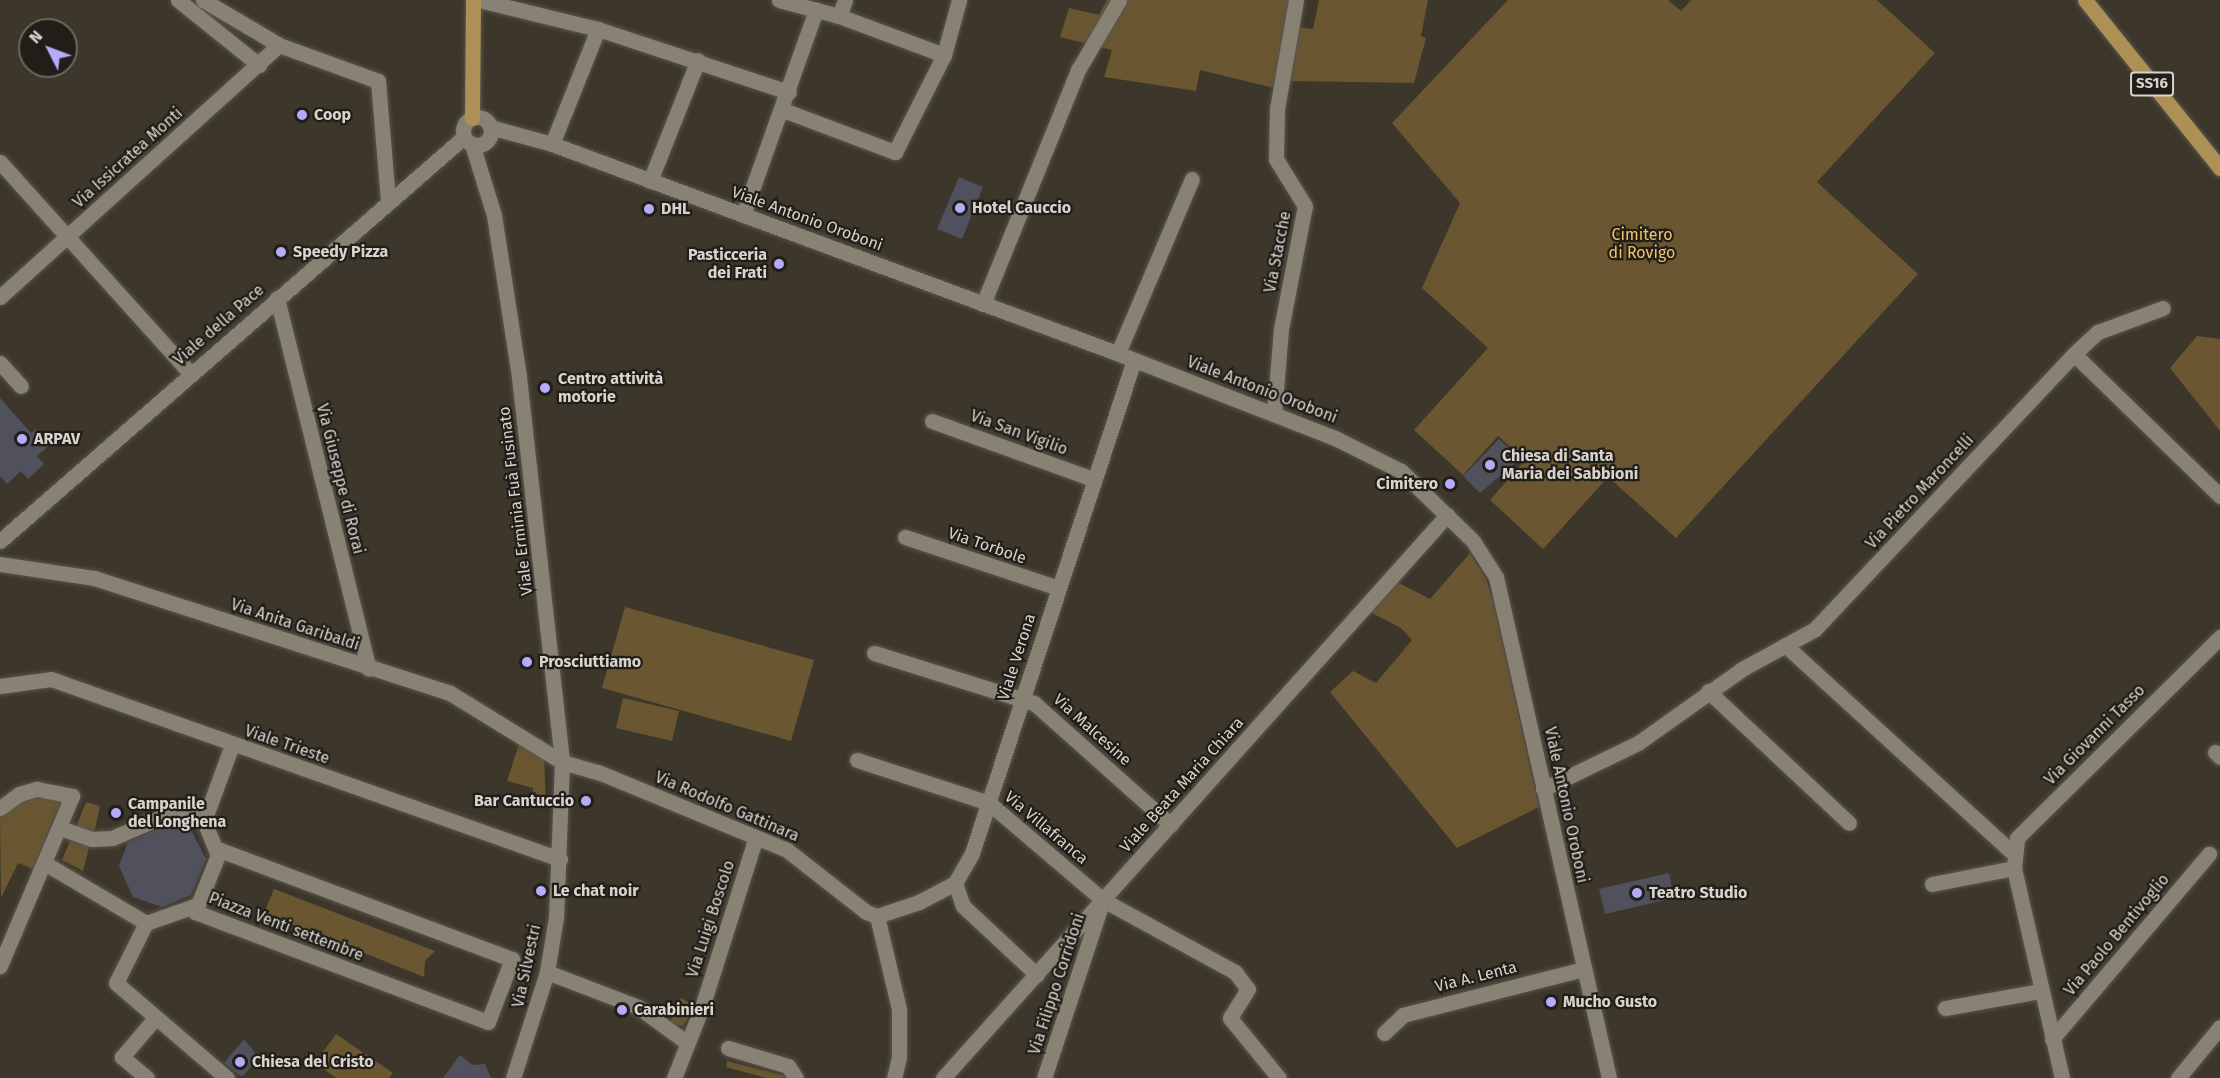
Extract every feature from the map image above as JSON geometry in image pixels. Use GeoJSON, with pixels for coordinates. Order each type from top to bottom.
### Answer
{"type":"FeatureCollection","features":[{"type":"Feature","properties":{"kind":"main road"},"geometry":{"type":"LineString","coordinates":[[472,118],[473,0]]}},
{"type":"Feature","properties":{"kind":"main road","name":"SS16"},"geometry":{"type":"LineString","coordinates":[[2085,0],[2220,168]]}},
{"type":"Feature","properties":{"kind":"street"},"geometry":{"type":"LineString","coordinates":[[178,0],[259,65]]}},
{"type":"Feature","properties":{"kind":"street"},"geometry":{"type":"LineString","coordinates":[[203,0],[279,45],[378,81],[388,200]]}},
{"type":"Feature","properties":{"kind":"street"},"geometry":{"type":"LineString","coordinates":[[479,0],[598,29],[698,60],[789,92]]}},
{"type":"Feature","properties":{"kind":"street"},"geometry":{"type":"LineString","coordinates":[[779,0],[839,16],[944,55]]}},
{"type":"Feature","properties":{"kind":"street"},"geometry":{"type":"LineString","coordinates":[[839,16],[845,0]]}},
{"type":"Feature","properties":{"kind":"street"},"geometry":{"type":"LineString","coordinates":[[783,110],[895,152],[944,55],[959,0]]}},
{"type":"Feature","properties":{"kind":"street"},"geometry":{"type":"LineString","coordinates":[[984,304],[1078,70],[1119,0]]}},
{"type":"Feature","properties":{"kind":"street","name":"Via Stacche"},"geometry":{"type":"LineString","coordinates":[[1274,414],[1281,330],[1305,206],[1302,195],[1276,159],[1277,110],[1296,0]]}},
{"type":"Feature","properties":{"kind":"street"},"geometry":{"type":"LineString","coordinates":[[743,215],[783,110],[816,10]]}},
{"type":"Feature","properties":{"kind":"street"},"geometry":{"type":"LineString","coordinates":[[552,144],[598,29]]}},
{"type":"Feature","properties":{"kind":"street","name":"Via Issicratea Monti"},"geometry":{"type":"LineString","coordinates":[[0,297],[279,45]]}},
{"type":"Feature","properties":{"kind":"street"},"geometry":{"type":"LineString","coordinates":[[650,181],[698,60]]}},
{"type":"Feature","properties":{"kind":"street"},"geometry":{"type":"LineString","coordinates":[[472,118],[483,119],[490,127],[485,142],[468,141],[464,127],[472,118]]}},
{"type":"Feature","properties":{"kind":"street","name":"Viale Antonio Oroboni"},"geometry":{"type":"LineString","coordinates":[[490,127],[552,144],[1118,353],[1384,460],[1447,514],[1473,541],[1496,577],[1609,1078]]}},
{"type":"Feature","properties":{"kind":"street","name":"Viale della Pace"},"geometry":{"type":"LineString","coordinates":[[0,541],[388,200],[468,141]]}},
{"type":"Feature","properties":{"kind":"street","name":"Viale Erminia Fuà Fusinato"},"geometry":{"type":"LineString","coordinates":[[468,141],[494,215],[519,377],[562,762],[560,859]]}},
{"type":"Feature","properties":{"kind":"street"},"geometry":{"type":"LineString","coordinates":[[0,162],[191,374]]}},
{"type":"Feature","properties":{"kind":"street"},"geometry":{"type":"LineString","coordinates":[[1118,353],[1192,179]]}},
{"type":"Feature","properties":{"kind":"street","name":"Via Giuseppe di Rorai"},"geometry":{"type":"LineString","coordinates":[[277,298],[369,669]]}},
{"type":"Feature","properties":{"kind":"street","name":"Via Pietro Maroncelli"},"geometry":{"type":"LineString","coordinates":[[1543,789],[1638,743],[1708,691],[1785,645],[1835,610],[2074,354],[2098,332],[2163,308]]}},
{"type":"Feature","properties":{"kind":"street"},"geometry":{"type":"LineString","coordinates":[[2074,354],[2220,496]]}},
{"type":"Feature","properties":{"kind":"street","name":"Viale Verona"},"geometry":{"type":"LineString","coordinates":[[955,883],[972,853],[1093,479],[1134,360]]}},
{"type":"Feature","properties":{"kind":"street"},"geometry":{"type":"LineString","coordinates":[[0,363],[21,386]]}},
{"type":"Feature","properties":{"kind":"street","name":"Via San Vigilio"},"geometry":{"type":"LineString","coordinates":[[932,421],[1093,479]]}},
{"type":"Feature","properties":{"kind":"street","name":"Viale Beata Maria Chiara"},"geometry":{"type":"LineString","coordinates":[[943,1078],[1447,514]]}},
{"type":"Feature","properties":{"kind":"street","name":"Via Torbole"},"geometry":{"type":"LineString","coordinates":[[905,537],[1058,588]]}},
{"type":"Feature","properties":{"kind":"street","name":"Via Anita Garibaldi"},"geometry":{"type":"LineString","coordinates":[[0,564],[94,578],[369,669],[450,693],[562,762]]}},
{"type":"Feature","properties":{"kind":"street","name":"Via Giovanni Tasso"},"geometry":{"type":"LineString","coordinates":[[2013,860],[2017,838],[2220,637]]}},
{"type":"Feature","properties":{"kind":"street"},"geometry":{"type":"LineString","coordinates":[[1785,645],[2013,860],[2040,991],[2061,1078]]}},
{"type":"Feature","properties":{"kind":"street","name":"Via Malcesine"},"geometry":{"type":"LineString","coordinates":[[874,653],[1034,703],[1171,825]]}},
{"type":"Feature","properties":{"kind":"street","name":"Viale Trieste"},"geometry":{"type":"LineString","coordinates":[[0,686],[51,679],[232,745],[560,859]]}},
{"type":"Feature","properties":{"kind":"street"},"geometry":{"type":"LineString","coordinates":[[1708,691],[1849,824]]}},
{"type":"Feature","properties":{"kind":"street"},"geometry":{"type":"LineString","coordinates":[[217,853],[204,821],[232,745]]}},
{"type":"Feature","properties":{"kind":"street","name":"Via Villafranca"},"geometry":{"type":"LineString","coordinates":[[857,760],[989,803],[1103,900],[1246,982],[1248,989],[1230,1018],[1279,1078]]}},
{"type":"Feature","properties":{"kind":"street","name":"Via Rodolfo Gattinara"},"geometry":{"type":"LineString","coordinates":[[562,762],[598,772],[756,837],[813,867],[866,912],[877,915]]}},
{"type":"Feature","properties":{"kind":"street"},"geometry":{"type":"LineString","coordinates":[[0,808],[19,794],[36,789],[72,796],[46,864],[0,966]]}},
{"type":"Feature","properties":{"kind":"street"},"geometry":{"type":"LineString","coordinates":[[60,828],[92,838],[112,837],[176,811],[204,821]]}},
{"type":"Feature","properties":{"kind":"street","name":"Via Luigi Boscolo"},"geometry":{"type":"LineString","coordinates":[[674,1078],[686,1042],[702,1007],[756,837]]}},
{"type":"Feature","properties":{"kind":"street","name":"Piazza Venti settembre"},"geometry":{"type":"LineString","coordinates":[[220,850],[510,961],[488,1022],[195,912],[220,850]]}},
{"type":"Feature","properties":{"kind":"street","name":"Via Paolo Bentivoglio"},"geometry":{"type":"LineString","coordinates":[[2052,1039],[2209,854]]}},
{"type":"Feature","properties":{"kind":"street","name":"Via Silvestri"},"geometry":{"type":"LineString","coordinates":[[513,1078],[529,1037],[547,972],[560,859]]}},
{"type":"Feature","properties":{"kind":"street"},"geometry":{"type":"LineString","coordinates":[[1932,884],[2013,860]]}},
{"type":"Feature","properties":{"kind":"street"},"geometry":{"type":"LineString","coordinates":[[46,864],[146,923],[116,983],[227,1078]]}},
{"type":"Feature","properties":{"kind":"street"},"geometry":{"type":"LineString","coordinates":[[894,1078],[899,1058],[899,1009],[877,915],[920,902],[955,883],[963,906],[1037,975]]}},
{"type":"Feature","properties":{"kind":"street","name":"Via Filippo Corridoni"},"geometry":{"type":"LineString","coordinates":[[1044,1078],[1103,900]]}},
{"type":"Feature","properties":{"kind":"street","name":"Piazza Venti settembre"},"geometry":{"type":"LineString","coordinates":[[146,923],[197,905]]}},
{"type":"Feature","properties":{"kind":"street"},"geometry":{"type":"LineString","coordinates":[[453,941],[510,961]]}},
{"type":"Feature","properties":{"kind":"street","name":"Via A. Lenta"},"geometry":{"type":"LineString","coordinates":[[1384,1033],[1403,1015],[1584,969]]}},
{"type":"Feature","properties":{"kind":"street"},"geometry":{"type":"LineString","coordinates":[[547,972],[638,1008],[686,1042]]}},
{"type":"Feature","properties":{"kind":"street"},"geometry":{"type":"LineString","coordinates":[[1946,1008],[2040,991]]}},
{"type":"Feature","properties":{"kind":"street"},"geometry":{"type":"LineString","coordinates":[[432,997],[488,1020]]}},
{"type":"Feature","properties":{"kind":"street"},"geometry":{"type":"LineString","coordinates":[[147,1078],[122,1057],[156,1017]]}},
{"type":"Feature","properties":{"kind":"street"},"geometry":{"type":"LineString","coordinates":[[2178,1078],[2220,1027]]}},
{"type":"Feature","properties":{"kind":"street"},"geometry":{"type":"LineString","coordinates":[[728,1048],[788,1066],[796,1078]]}},
{"type":"Feature","properties":{"kind":"green space"},"geometry":{"type":"Polygon","coordinates":[[[1107,0],[1289,0],[1274,88],[1200,70],[1196,91],[1104,77],[1112,50],[1060,37],[1069,8],[1099,15],[1107,0]]]}},
{"type":"Feature","properties":{"kind":"green space"},"geometry":{"type":"Polygon","coordinates":[[[1319,0],[1428,0],[1421,36],[1426,38],[1414,83],[1287,81],[1297,27],[1313,29],[1319,0]]]}},
{"type":"Feature","properties":{"kind":"green space","name":"Cimitero di Rovigo"},"geometry":{"type":"Polygon","coordinates":[[[1508,0],[1668,0],[1681,11],[1691,0],[1877,0],[1935,53],[1817,182],[1918,274],[1676,538],[1608,477],[1543,549],[1490,500],[1525,460],[1498,436],[1463,475],[1414,430],[1488,348],[1422,288],[1460,203],[1392,123],[1508,0]]]}},
{"type":"Feature","properties":{"kind":"green space"},"geometry":{"type":"Polygon","coordinates":[[[2197,336],[2220,339],[2220,431],[2170,368],[2197,336]]]}},
{"type":"Feature","properties":{"kind":"green space"},"geometry":{"type":"Polygon","coordinates":[[[1470,553],[1486,579],[1493,601],[1539,807],[1457,848],[1330,692],[1353,671],[1376,683],[1412,640],[1401,628],[1370,612],[1397,582],[1430,599],[1470,553]]]}},
{"type":"Feature","properties":{"kind":"green space"},"geometry":{"type":"Polygon","coordinates":[[[625,607],[814,660],[791,741],[602,688],[625,607]]]}},
{"type":"Feature","properties":{"kind":"green space"},"geometry":{"type":"Polygon","coordinates":[[[623,698],[679,711],[672,741],[616,728],[623,698]]]}},
{"type":"Feature","properties":{"kind":"green space"},"geometry":{"type":"Polygon","coordinates":[[[520,741],[544,755],[546,804],[533,805],[533,788],[507,781],[520,741]]]}},
{"type":"Feature","properties":{"kind":"green space"},"geometry":{"type":"Polygon","coordinates":[[[31,795],[62,798],[33,869],[18,863],[1,898],[0,815],[31,795]]]}},
{"type":"Feature","properties":{"kind":"green space"},"geometry":{"type":"Polygon","coordinates":[[[86,802],[100,806],[94,834],[76,827],[86,802]]]}},
{"type":"Feature","properties":{"kind":"green space"},"geometry":{"type":"Polygon","coordinates":[[[72,836],[90,844],[83,871],[62,860],[72,836]]]}},
{"type":"Feature","properties":{"kind":"green space"},"geometry":{"type":"Polygon","coordinates":[[[274,889],[435,951],[425,961],[424,977],[264,913],[274,889]]]}},
{"type":"Feature","properties":{"kind":"green space"},"geometry":{"type":"Polygon","coordinates":[[[681,998],[695,1006],[683,1026],[670,1023],[681,998]]]}},
{"type":"Feature","properties":{"kind":"green space"},"geometry":{"type":"Polygon","coordinates":[[[336,1034],[393,1073],[389,1078],[336,1078],[315,1063],[336,1034]]]}},
{"type":"Feature","properties":{"kind":"green space"},"geometry":{"type":"Polygon","coordinates":[[[727,1061],[787,1078],[766,1078],[726,1067],[727,1061]]]}},
{"type":"Feature","properties":{"kind":"building","name":"Hotel Cauccio"},"geometry":{"type":"Polygon","coordinates":[[[959,177],[983,187],[962,239],[937,229],[959,177]]]}},
{"type":"Feature","properties":{"kind":"building","name":"ARPAV"},"geometry":{"type":"Polygon","coordinates":[[[0,398],[31,433],[36,429],[50,445],[37,456],[44,464],[28,479],[21,471],[7,484],[0,476],[0,398]]]}},
{"type":"Feature","properties":{"kind":"building","name":"Chiesa di Santa Maria dei Sabbioni"},"geometry":{"type":"Polygon","coordinates":[[[1499,439],[1520,459],[1480,493],[1463,476],[1499,439]]]}},
{"type":"Feature","properties":{"kind":"building"},"geometry":{"type":"Polygon","coordinates":[[[170,824],[191,830],[206,859],[191,895],[162,907],[133,897],[119,866],[128,842],[170,824]]]}},
{"type":"Feature","properties":{"kind":"building","name":"Teatro Studio"},"geometry":{"type":"Polygon","coordinates":[[[1669,873],[1674,898],[1605,914],[1599,889],[1669,873]]]}},
{"type":"Feature","properties":{"kind":"building","name":"Chiesa del Cristo"},"geometry":{"type":"Polygon","coordinates":[[[244,1039],[259,1058],[242,1077],[224,1063],[244,1039]]]}},
{"type":"Feature","properties":{"kind":"building"},"geometry":{"type":"Polygon","coordinates":[[[460,1055],[472,1065],[485,1064],[491,1078],[443,1078],[460,1055]]]}},
{"type":"Feature","properties":{"kind":"place","name":"Coop"},"geometry":{"type":"Point","coordinates":[302,115]}},
{"type":"Feature","properties":{"kind":"place","name":"Hotel Cauccio"},"geometry":{"type":"Point","coordinates":[960,208]}},
{"type":"Feature","properties":{"kind":"place","name":"DHL"},"geometry":{"type":"Point","coordinates":[649,209]}},
{"type":"Feature","properties":{"kind":"place","name":"Speedy Pizza"},"geometry":{"type":"Point","coordinates":[281,252]}},
{"type":"Feature","properties":{"kind":"place","name":"Pasticceria dei Frati"},"geometry":{"type":"Point","coordinates":[779,264]}},
{"type":"Feature","properties":{"kind":"place","name":"Centro attività motorie"},"geometry":{"type":"Point","coordinates":[545,388]}},
{"type":"Feature","properties":{"kind":"place","name":"ARPAV"},"geometry":{"type":"Point","coordinates":[22,439]}},
{"type":"Feature","properties":{"kind":"place","name":"Chiesa di Santa Maria dei Sabbioni"},"geometry":{"type":"Point","coordinates":[1490,465]}},
{"type":"Feature","properties":{"kind":"place","name":"Cimitero"},"geometry":{"type":"Point","coordinates":[1450,484]}},
{"type":"Feature","properties":{"kind":"place","name":"Prosciuttiamo"},"geometry":{"type":"Point","coordinates":[527,662]}},
{"type":"Feature","properties":{"kind":"place","name":"Bar Cantuccio"},"geometry":{"type":"Point","coordinates":[586,801]}},
{"type":"Feature","properties":{"kind":"place","name":"Campanile del Longhena"},"geometry":{"type":"Point","coordinates":[116,813]}},
{"type":"Feature","properties":{"kind":"place","name":"Le chat noir"},"geometry":{"type":"Point","coordinates":[541,891]}},
{"type":"Feature","properties":{"kind":"place","name":"Teatro Studio"},"geometry":{"type":"Point","coordinates":[1637,893]}},
{"type":"Feature","properties":{"kind":"place","name":"Mucho Gusto"},"geometry":{"type":"Point","coordinates":[1551,1002]}},
{"type":"Feature","properties":{"kind":"place","name":"Carabinieri"},"geometry":{"type":"Point","coordinates":[622,1010]}},
{"type":"Feature","properties":{"kind":"place","name":"Chiesa del Cristo"},"geometry":{"type":"Point","coordinates":[240,1062]}}]}
